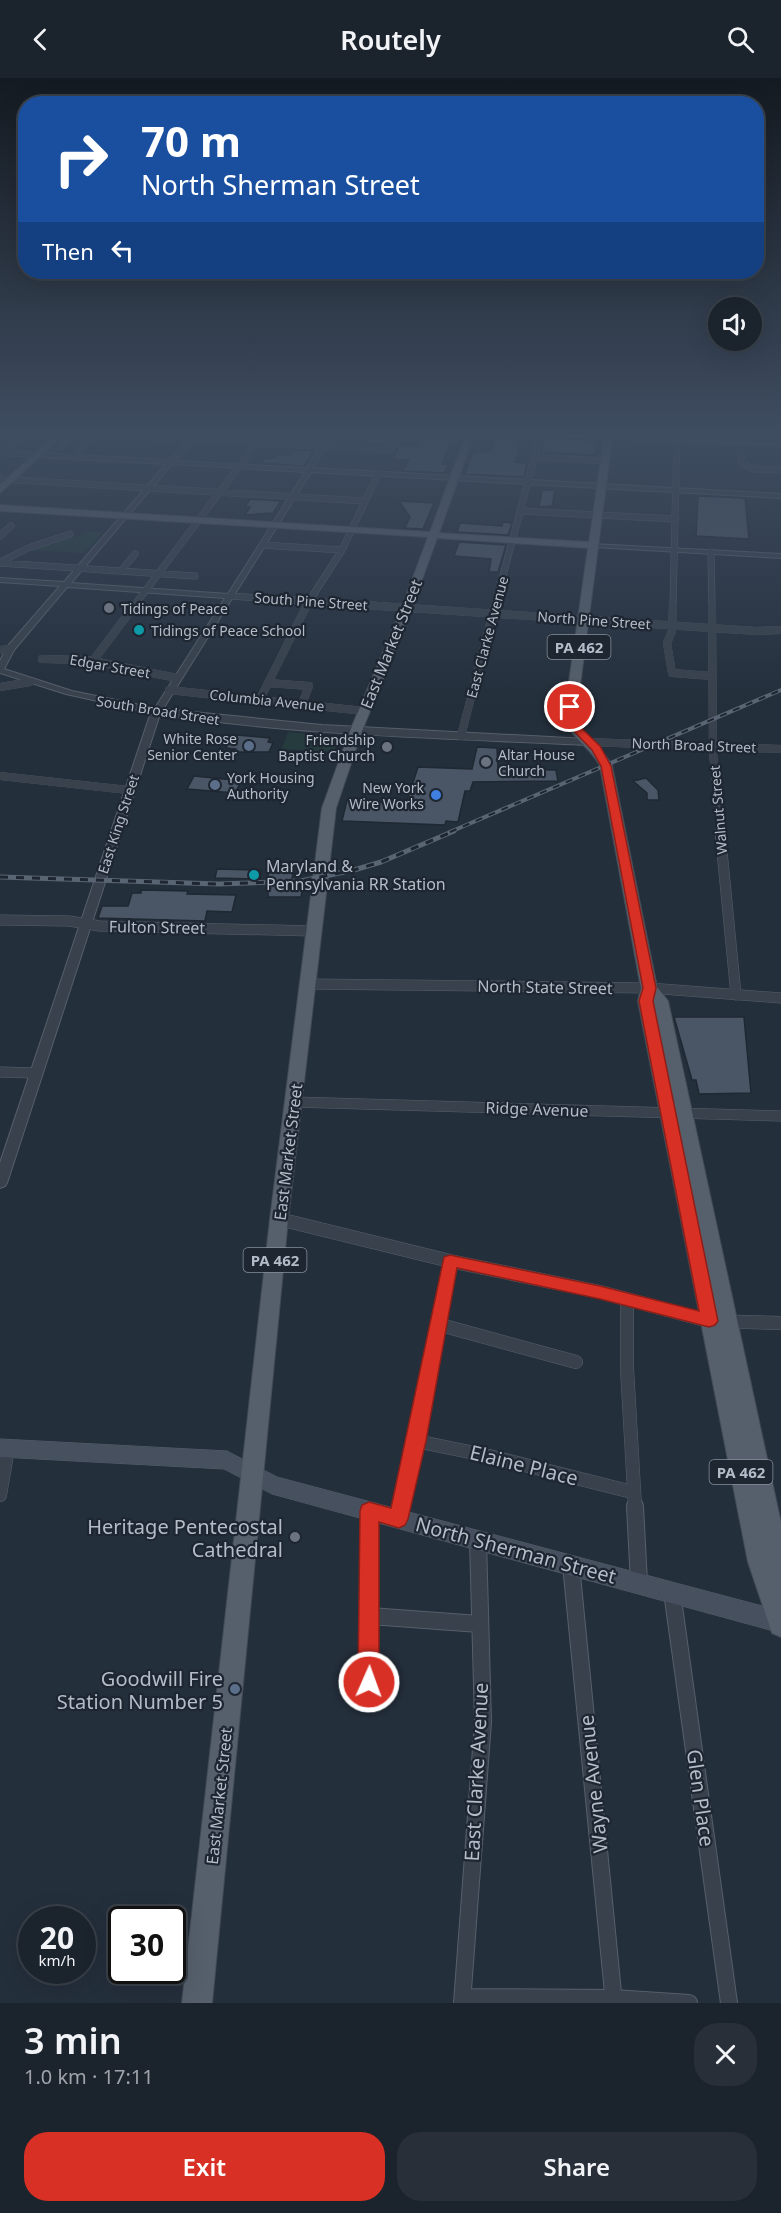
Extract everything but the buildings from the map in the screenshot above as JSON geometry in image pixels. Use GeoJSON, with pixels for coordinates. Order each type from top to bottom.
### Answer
{"type":"FeatureCollection","features":[{"type":"Feature","properties":{"kind":"main road"},"geometry":{"type":"LineString","coordinates":[[227,522],[594,545],[597,522]]}},
{"type":"Feature","properties":{"kind":"main road","name":"East Market Street"},"geometry":{"type":"LineString","coordinates":[[197,2003],[279,1219],[328,808],[439,522]]}},
{"type":"Feature","properties":{"kind":"main road","name":"PA 462"},"geometry":{"type":"LineString","coordinates":[[594,545],[570,717],[574,729],[596,748],[606,766],[650,988],[646,1001],[675,1113],[718,1321],[760,1562],[781,1623]]}},
{"type":"Feature","properties":{"kind":"main road","name":"North Sherman Street"},"geometry":{"type":"LineString","coordinates":[[4,1448],[227,1460],[272,1485],[781,1623]]}},
{"type":"Feature","properties":{"kind":"street"},"geometry":{"type":"LineString","coordinates":[[0,670],[10,649],[121,522]]}},
{"type":"Feature","properties":{"kind":"street"},"geometry":{"type":"LineString","coordinates":[[92,662],[198,522]]}},
{"type":"Feature","properties":{"kind":"street","name":"East King Street"},"geometry":{"type":"LineString","coordinates":[[0,1180],[128,790],[156,712],[277,522]]}},
{"type":"Feature","properties":{"kind":"street"},"geometry":{"type":"LineString","coordinates":[[260,699],[309,601],[342,550],[355,522]]}},
{"type":"Feature","properties":{"kind":"street","name":"East Clarke Avenue"},"geometry":{"type":"LineString","coordinates":[[461,736],[518,522]]}},
{"type":"Feature","properties":{"kind":"street"},"geometry":{"type":"LineString","coordinates":[[676,522],[672,625],[667,643],[672,673],[712,676]]}},
{"type":"Feature","properties":{"kind":"street"},"geometry":{"type":"LineString","coordinates":[[0,536],[11,526]]}},
{"type":"Feature","properties":{"kind":"street"},"geometry":{"type":"LineString","coordinates":[[0,563],[28,548],[70,534]]}},
{"type":"Feature","properties":{"kind":"street"},"geometry":{"type":"LineString","coordinates":[[262,545],[342,550]]}},
{"type":"Feature","properties":{"kind":"street"},"geometry":{"type":"LineString","coordinates":[[594,545],[781,556]]}},
{"type":"Feature","properties":{"kind":"street","name":"Walnut Street"},"geometry":{"type":"LineString","coordinates":[[711,552],[713,746],[736,995]]}},
{"type":"Feature","properties":{"kind":"street"},"geometry":{"type":"LineString","coordinates":[[121,571],[135,554]]}},
{"type":"Feature","properties":{"kind":"street"},"geometry":{"type":"LineString","coordinates":[[0,563],[195,576]]}},
{"type":"Feature","properties":{"kind":"street","name":"South Pine Street"},"geometry":{"type":"LineString","coordinates":[[0,580],[407,607]]}},
{"type":"Feature","properties":{"kind":"street","name":"North Pine Street"},"geometry":{"type":"LineString","coordinates":[[407,607],[756,631],[781,630]]}},
{"type":"Feature","properties":{"kind":"street"},"geometry":{"type":"LineString","coordinates":[[0,650],[10,649]]}},
{"type":"Feature","properties":{"kind":"street","name":"Edgar Street"},"geometry":{"type":"LineString","coordinates":[[42,659],[51,656],[177,678]]}},
{"type":"Feature","properties":{"kind":"street","name":"South Broad Street"},"geometry":{"type":"LineString","coordinates":[[0,670],[76,696],[156,712],[197,718],[356,731]]}},
{"type":"Feature","properties":{"kind":"street"},"geometry":{"type":"LineString","coordinates":[[0,687],[30,682]]}},
{"type":"Feature","properties":{"kind":"street"},"geometry":{"type":"LineString","coordinates":[[268,683],[309,686],[302,704]]}},
{"type":"Feature","properties":{"kind":"street","name":"Columbia Avenue"},"geometry":{"type":"LineString","coordinates":[[169,690],[364,711]]}},
{"type":"Feature","properties":{"kind":"street","name":"North Broad Street"},"geometry":{"type":"LineString","coordinates":[[356,731],[781,749]]}},
{"type":"Feature","properties":{"kind":"street"},"geometry":{"type":"LineString","coordinates":[[0,776],[128,790]]}},
{"type":"Feature","properties":{"kind":"street","name":"Fulton Street"},"geometry":{"type":"LineString","coordinates":[[0,920],[69,921],[100,926],[314,931]]}},
{"type":"Feature","properties":{"kind":"street","name":"North State Street"},"geometry":{"type":"LineString","coordinates":[[308,984],[650,988],[781,998]]}},
{"type":"Feature","properties":{"kind":"street"},"geometry":{"type":"LineString","coordinates":[[0,1072],[36,1073]]}},
{"type":"Feature","properties":{"kind":"street","name":"Ridge Avenue"},"geometry":{"type":"LineString","coordinates":[[294,1102],[781,1116]]}},
{"type":"Feature","properties":{"kind":"street"},"geometry":{"type":"LineString","coordinates":[[279,1219],[450,1261],[718,1321],[781,1323]]}},
{"type":"Feature","properties":{"kind":"street"},"geometry":{"type":"LineString","coordinates":[[399,1519],[450,1261]]}},
{"type":"Feature","properties":{"kind":"street"},"geometry":{"type":"LineString","coordinates":[[627,1299],[627,1369],[632,1492],[639,1583]]}},
{"type":"Feature","properties":{"kind":"street"},"geometry":{"type":"LineString","coordinates":[[437,1324],[482,1334],[532,1352],[576,1362]]}},
{"type":"Feature","properties":{"kind":"street","name":"Elaine Place"},"geometry":{"type":"LineString","coordinates":[[416,1441],[489,1455],[632,1492]]}},
{"type":"Feature","properties":{"kind":"street"},"geometry":{"type":"LineString","coordinates":[[0,1495],[4,1448]]}},
{"type":"Feature","properties":{"kind":"street"},"geometry":{"type":"LineString","coordinates":[[369,1511],[369,1682]]}},
{"type":"Feature","properties":{"kind":"street","name":"East Clarke Avenue"},"geometry":{"type":"LineString","coordinates":[[463,2000],[483,1722],[478,1540]]}},
{"type":"Feature","properties":{"kind":"street","name":"Wayne Avenue"},"geometry":{"type":"LineString","coordinates":[[571,1565],[614,2000]]}},
{"type":"Feature","properties":{"kind":"street","name":"Glen Place"},"geometry":{"type":"LineString","coordinates":[[672,1592],[729,2003]]}},
{"type":"Feature","properties":{"kind":"street"},"geometry":{"type":"LineString","coordinates":[[370,1616],[479,1624]]}},
{"type":"Feature","properties":{"kind":"street"},"geometry":{"type":"LineString","coordinates":[[463,2000],[614,2000],[689,2003]]}},
{"type":"Feature","properties":{"kind":"green space"},"geometry":{"type":"Polygon","coordinates":[[[84,532],[103,532],[84,553],[33,550],[61,539],[78,537],[84,532]]]}},
{"type":"Feature","properties":{"kind":"green space"},"geometry":{"type":"Polygon","coordinates":[[[288,732],[340,737],[334,752],[281,749],[288,732]]]}},
{"type":"Feature","properties":{"kind":"railway"},"geometry":{"type":"LineString","coordinates":[[450,832],[781,690]]}},
{"type":"Feature","properties":{"kind":"railway"},"geometry":{"type":"LineString","coordinates":[[0,877],[219,884],[301,881],[381,862],[454,831]]}},
{"type":"Feature","properties":{"kind":"place","name":"Tidings of Peace"},"geometry":{"type":"Point","coordinates":[109,608]}},
{"type":"Feature","properties":{"kind":"place","name":"Tidings of Peace School"},"geometry":{"type":"Point","coordinates":[139,630]}},
{"type":"Feature","properties":{"kind":"place","name":"White Rose Senior Center"},"geometry":{"type":"Point","coordinates":[249,746]}},
{"type":"Feature","properties":{"kind":"place","name":"Friendship Baptist Church"},"geometry":{"type":"Point","coordinates":[387,747]}},
{"type":"Feature","properties":{"kind":"place","name":"Altar House Church"},"geometry":{"type":"Point","coordinates":[486,762]}},
{"type":"Feature","properties":{"kind":"place","name":"York Housing Authority"},"geometry":{"type":"Point","coordinates":[215,785]}},
{"type":"Feature","properties":{"kind":"place","name":"New York Wire Works"},"geometry":{"type":"Point","coordinates":[436,795]}},
{"type":"Feature","properties":{"kind":"place","name":"Maryland & Pennsylvania RR Station"},"geometry":{"type":"Point","coordinates":[254,875]}},
{"type":"Feature","properties":{"kind":"place","name":"Heritage Pentecostal Cathedral"},"geometry":{"type":"Point","coordinates":[295,1537]}},
{"type":"Feature","properties":{"kind":"place","name":"Goodwill Fire Station Number 5"},"geometry":{"type":"Point","coordinates":[235,1689]}},
{"type":"Feature","properties":{"kind":"route"},"geometry":{"type":"LineString","coordinates":[[369,1682],[369,1511],[399,1519],[450,1261],[600,1292],[709,1321],[646,1001],[650,988],[606,766],[596,748],[574,729],[571,723],[570,707]]}}]}
